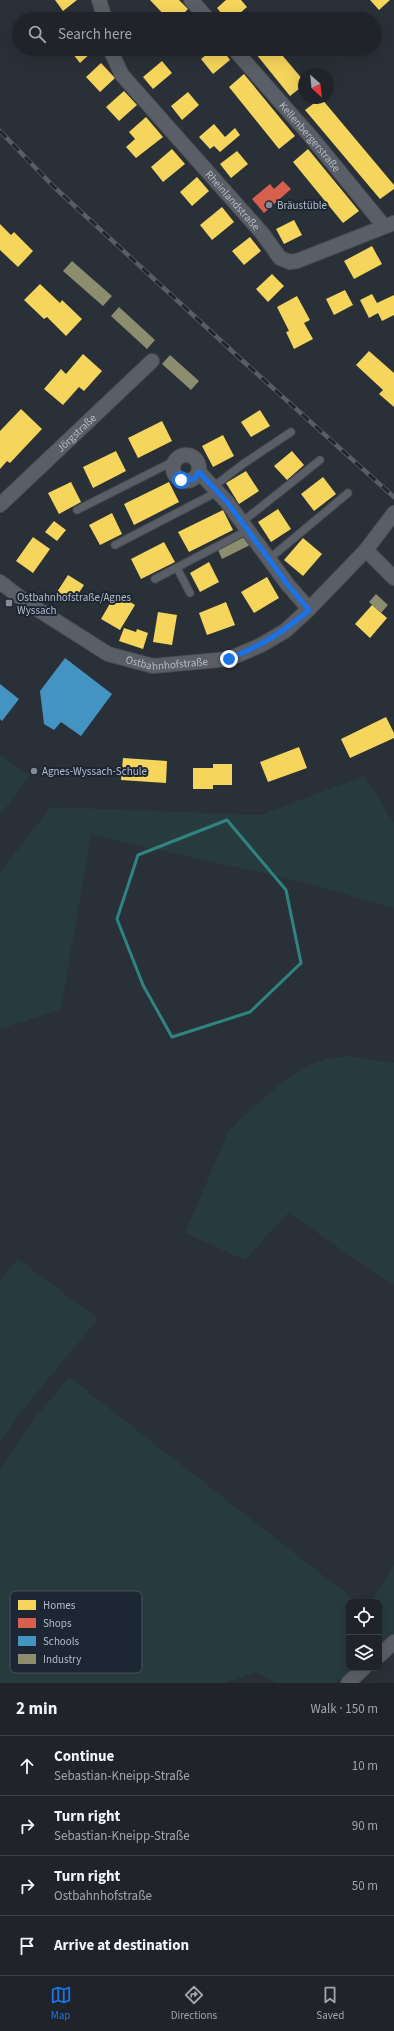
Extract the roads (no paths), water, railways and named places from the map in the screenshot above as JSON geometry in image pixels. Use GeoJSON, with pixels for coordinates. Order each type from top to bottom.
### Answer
{"type":"FeatureCollection","features":[{"type":"Feature","properties":{"kind":"street"},"geometry":{"type":"LineString","coordinates":[[103,11],[111,0]]}},
{"type":"Feature","properties":{"kind":"street"},"geometry":{"type":"LineString","coordinates":[[191,0],[202,12]]}},
{"type":"Feature","properties":{"kind":"street","name":"Rheinlandstraße"},"geometry":{"type":"LineString","coordinates":[[113,56],[122,75],[262,233],[280,258],[290,262],[309,258],[389,225]]}},
{"type":"Feature","properties":{"kind":"street","name":"Kellenbergerstraße"},"geometry":{"type":"LineString","coordinates":[[240,56],[389,225]]}},
{"type":"Feature","properties":{"kind":"street","name":"Jörgstraße"},"geometry":{"type":"LineString","coordinates":[[0,505],[152,361]]}},
{"type":"Feature","properties":{"kind":"street"},"geometry":{"type":"LineString","coordinates":[[186,456],[194,458],[199,464],[199,472],[194,479],[190,481],[178,478],[174,466],[178,459],[186,456]]}},
{"type":"Feature","properties":{"kind":"street"},"geometry":{"type":"LineString","coordinates":[[199,472],[245,526],[309,610]]}},
{"type":"Feature","properties":{"kind":"street","name":"Ostbahnhofstraße"},"geometry":{"type":"LineString","coordinates":[[0,582],[26,602],[108,654],[153,666],[229,659],[260,645],[285,631],[309,610],[366,550],[394,513]]}},
{"type":"Feature","properties":{"kind":"street"},"geometry":{"type":"LineString","coordinates":[[366,550],[394,578]]}},
{"type":"Feature","properties":{"kind":"street"},"geometry":{"type":"LineString","coordinates":[[382,1653],[394,1642]]}},
{"type":"Feature","properties":{"kind":"street"},"geometry":{"type":"LineString","coordinates":[[348,1683],[361,1671]]}},
{"type":"Feature","properties":{"kind":"lane"},"geometry":{"type":"LineString","coordinates":[[114,545],[215,490],[243,464],[292,432]]}},
{"type":"Feature","properties":{"kind":"lane"},"geometry":{"type":"LineString","coordinates":[[77,510],[178,459]]}},
{"type":"Feature","properties":{"kind":"lane"},"geometry":{"type":"LineString","coordinates":[[155,579],[177,568],[245,526],[320,460]]}},
{"type":"Feature","properties":{"kind":"lane"},"geometry":{"type":"LineString","coordinates":[[269,558],[348,494]]}},
{"type":"Feature","properties":{"kind":"lane"},"geometry":{"type":"LineString","coordinates":[[177,568],[190,592]]}},
{"type":"Feature","properties":{"kind":"railway"},"geometry":{"type":"LineString","coordinates":[[0,131],[53,186],[244,362],[394,497]]}},
{"type":"Feature","properties":{"kind":"place","name":"Bräustüble"},"geometry":{"type":"Point","coordinates":[269,205]}},
{"type":"Feature","properties":{"kind":"place","name":"Ostbahnhofstraße/Agnes Wyssach"},"geometry":{"type":"Point","coordinates":[9,603]}},
{"type":"Feature","properties":{"kind":"place","name":"Agnes-Wyssach-Schule"},"geometry":{"type":"Point","coordinates":[34,771]}}]}
